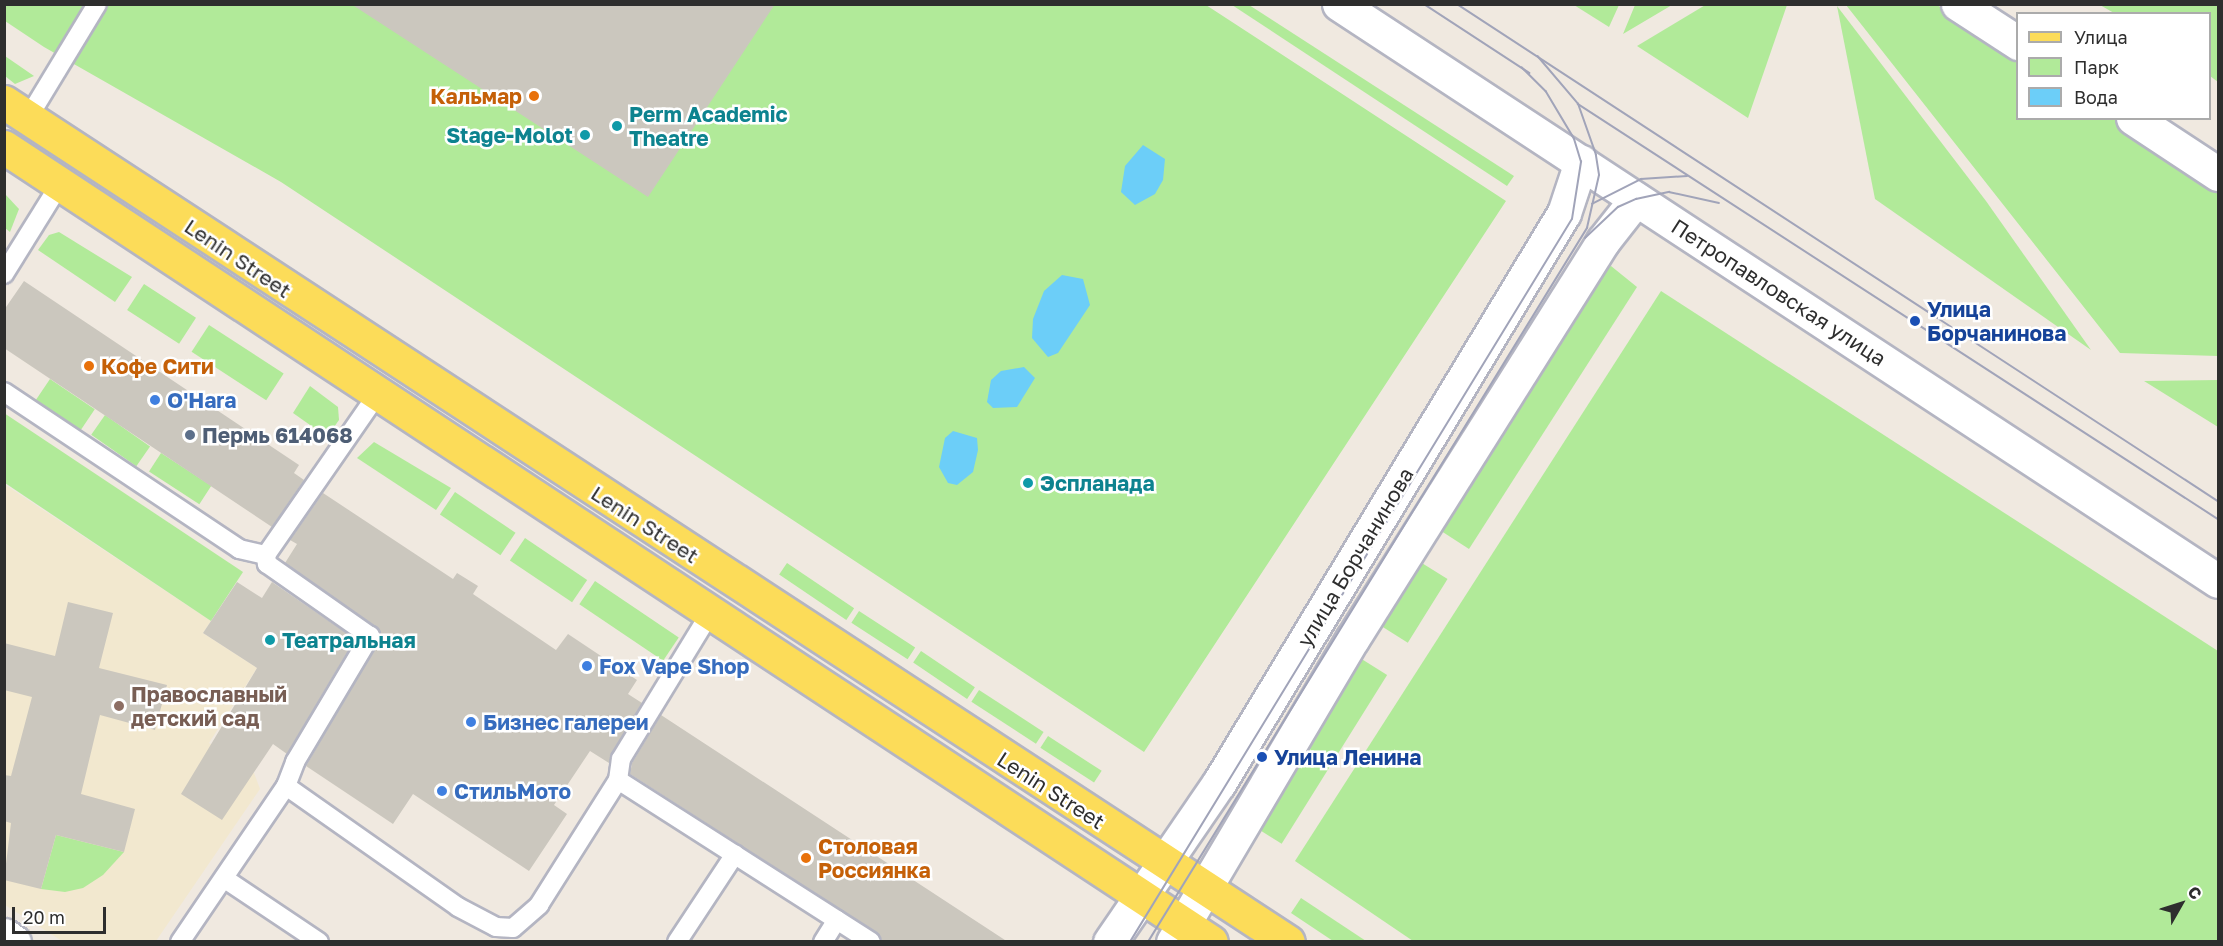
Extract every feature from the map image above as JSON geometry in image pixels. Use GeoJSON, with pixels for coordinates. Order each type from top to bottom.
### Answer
{"type":"FeatureCollection","features":[{"type":"Feature","properties":{"kind":"main road","name":"Петропавловская улица"},"geometry":{"type":"LineString","coordinates":[[1338,4],[2218,581]]}},
{"type":"Feature","properties":{"kind":"main road"},"geometry":{"type":"LineString","coordinates":[[1958,4],[2016,42]]}},
{"type":"Feature","properties":{"kind":"main road","name":"Lenin Street"},"geometry":{"type":"LineString","coordinates":[[16,110],[1288,942]]}},
{"type":"Feature","properties":{"kind":"main road"},"geometry":{"type":"LineString","coordinates":[[2136,120],[2218,174]]}},
{"type":"Feature","properties":{"kind":"main road","name":"Lenin Street"},"geometry":{"type":"LineString","coordinates":[[4,147],[376,396],[1139,894],[1178,933],[1211,942]]}},
{"type":"Feature","properties":{"kind":"main road","name":"улица Борчанинова"},"geometry":{"type":"LineString","coordinates":[[1110,942],[1139,894],[1219,783],[1564,213],[1581,162]]}},
{"type":"Feature","properties":{"kind":"main road","name":"улица Борчанинова"},"geometry":{"type":"LineString","coordinates":[[1178,933],[1467,456],[1603,241],[1636,199]]}},
{"type":"Feature","properties":{"kind":"main road"},"geometry":{"type":"LineString","coordinates":[[4,935],[14,942]]}},
{"type":"Feature","properties":{"kind":"lane"},"geometry":{"type":"LineString","coordinates":[[16,110],[97,4]]}},
{"type":"Feature","properties":{"kind":"lane"},"geometry":{"type":"LineString","coordinates":[[4,274],[60,184]]}},
{"type":"Feature","properties":{"kind":"lane"},"geometry":{"type":"LineString","coordinates":[[4,392],[239,549],[266,555]]}},
{"type":"Feature","properties":{"kind":"lane"},"geometry":{"type":"LineString","coordinates":[[180,942],[225,879],[286,786],[295,762],[370,636],[267,564],[266,555],[376,396]]}},
{"type":"Feature","properties":{"kind":"lane"},"geometry":{"type":"LineString","coordinates":[[286,786],[472,916],[496,927],[513,928],[539,905],[618,780],[621,759],[710,613]]}},
{"type":"Feature","properties":{"kind":"lane"},"geometry":{"type":"LineString","coordinates":[[618,780],[871,942]]}},
{"type":"Feature","properties":{"kind":"lane"},"geometry":{"type":"LineString","coordinates":[[677,942],[735,854]]}},
{"type":"Feature","properties":{"kind":"lane"},"geometry":{"type":"LineString","coordinates":[[225,879],[319,942]]}},
{"type":"Feature","properties":{"kind":"lane"},"geometry":{"type":"LineString","coordinates":[[823,942],[837,920]]}},
{"type":"Feature","properties":{"kind":"shaded area","name":"Православный детский сад"},"geometry":{"type":"Polygon","coordinates":[[[4,484],[211,621],[203,633],[257,668],[209,743],[254,773],[260,789],[156,941],[62,941],[5,905],[4,484]]]}},
{"type":"Feature","properties":{"kind":"green space"},"geometry":{"type":"Polygon","coordinates":[[[1635,4],[1672,5],[1623,34],[1635,4]]]}},
{"type":"Feature","properties":{"kind":"green space"},"geometry":{"type":"Polygon","coordinates":[[[1707,4],[1787,5],[1748,118],[1637,46],[1707,4]]]}},
{"type":"Feature","properties":{"kind":"green space","name":"Эспланада"},"geometry":{"type":"Polygon","coordinates":[[[4,5],[1206,5],[1506,201],[1144,752],[281,182],[44,47],[5,21],[4,5]]]}},
{"type":"Feature","properties":{"kind":"green space"},"geometry":{"type":"Polygon","coordinates":[[[1232,5],[1249,5],[1514,176],[1507,186],[1232,5]]]}},
{"type":"Feature","properties":{"kind":"green space"},"geometry":{"type":"Polygon","coordinates":[[[1574,5],[1619,5],[1609,27],[1574,5]]]}},
{"type":"Feature","properties":{"kind":"green space"},"geometry":{"type":"Polygon","coordinates":[[[1846,5],[1937,5],[2016,55],[2016,120],[2116,120],[2218,186],[2218,356],[2120,353],[1846,5]]]}},
{"type":"Feature","properties":{"kind":"green space"},"geometry":{"type":"Polygon","coordinates":[[[2100,5],[2218,5],[2218,82],[2211,77],[2211,12],[2112,12],[2100,5]]]}},
{"type":"Feature","properties":{"kind":"green space"},"geometry":{"type":"Polygon","coordinates":[[[1837,6],[1986,201],[2091,350],[1875,199],[1837,6]]]}},
{"type":"Feature","properties":{"kind":"green space"},"geometry":{"type":"Polygon","coordinates":[[[5,56],[34,76],[15,84],[5,76],[5,56]]]}},
{"type":"Feature","properties":{"kind":"green space"},"geometry":{"type":"Polygon","coordinates":[[[5,194],[19,209],[10,232],[5,228],[5,194]]]}},
{"type":"Feature","properties":{"kind":"green space"},"geometry":{"type":"Polygon","coordinates":[[[59,232],[132,277],[115,302],[38,250],[49,235],[59,232]]]}},
{"type":"Feature","properties":{"kind":"green space"},"geometry":{"type":"Polygon","coordinates":[[[1611,266],[1637,287],[1469,549],[1435,527],[1596,274],[1611,266]]]}},
{"type":"Feature","properties":{"kind":"green space"},"geometry":{"type":"Polygon","coordinates":[[[144,284],[196,318],[179,344],[127,310],[144,284]]]}},
{"type":"Feature","properties":{"kind":"green space"},"geometry":{"type":"Polygon","coordinates":[[[1661,291],[2218,651],[2218,941],[1413,941],[1295,861],[1661,291]]]}},
{"type":"Feature","properties":{"kind":"green space"},"geometry":{"type":"Polygon","coordinates":[[[209,325],[284,373],[266,400],[192,352],[209,325]]]}},
{"type":"Feature","properties":{"kind":"green space"},"geometry":{"type":"Polygon","coordinates":[[[50,379],[95,409],[81,430],[36,400],[50,379]]]}},
{"type":"Feature","properties":{"kind":"green space"},"geometry":{"type":"Polygon","coordinates":[[[2218,380],[2218,427],[2144,381],[2218,380]]]}},
{"type":"Feature","properties":{"kind":"green space"},"geometry":{"type":"Polygon","coordinates":[[[310,386],[338,407],[339,420],[327,437],[293,413],[310,386]]]}},
{"type":"Feature","properties":{"kind":"green space"},"geometry":{"type":"Polygon","coordinates":[[[4,413],[243,572],[211,621],[5,483],[4,413]]]}},
{"type":"Feature","properties":{"kind":"green space"},"geometry":{"type":"Polygon","coordinates":[[[105,415],[150,447],[136,466],[91,435],[105,415]]]}},
{"type":"Feature","properties":{"kind":"green space"},"geometry":{"type":"Polygon","coordinates":[[[374,442],[451,488],[436,510],[357,458],[374,442]]]}},
{"type":"Feature","properties":{"kind":"green space"},"geometry":{"type":"Polygon","coordinates":[[[161,453],[211,486],[199,504],[149,471],[161,453]]]}},
{"type":"Feature","properties":{"kind":"green space"},"geometry":{"type":"Polygon","coordinates":[[[455,492],[516,533],[500,555],[440,514],[455,492]]]}},
{"type":"Feature","properties":{"kind":"green space"},"geometry":{"type":"Polygon","coordinates":[[[525,538],[587,580],[572,602],[510,560],[525,538]]]}},
{"type":"Feature","properties":{"kind":"green space"},"geometry":{"type":"Polygon","coordinates":[[[1417,560],[1448,579],[1408,643],[1377,624],[1417,560]]]}},
{"type":"Feature","properties":{"kind":"green space"},"geometry":{"type":"Polygon","coordinates":[[[787,563],[854,608],[846,620],[779,575],[787,563]]]}},
{"type":"Feature","properties":{"kind":"green space"},"geometry":{"type":"Polygon","coordinates":[[[595,581],[679,637],[663,661],[579,604],[595,581]]]}},
{"type":"Feature","properties":{"kind":"green space"},"geometry":{"type":"Polygon","coordinates":[[[859,611],[915,647],[908,659],[851,623],[859,611]]]}},
{"type":"Feature","properties":{"kind":"green space"},"geometry":{"type":"Polygon","coordinates":[[[921,651],[975,687],[967,699],[913,663],[921,651]]]}},
{"type":"Feature","properties":{"kind":"green space"},"geometry":{"type":"Polygon","coordinates":[[[1360,658],[1387,675],[1282,844],[1255,827],[1360,658]]]}},
{"type":"Feature","properties":{"kind":"green space"},"geometry":{"type":"Polygon","coordinates":[[[979,690],[1044,732],[1036,744],[971,702],[979,690]]]}},
{"type":"Feature","properties":{"kind":"green space"},"geometry":{"type":"Polygon","coordinates":[[[1048,736],[1102,771],[1094,783],[1040,748],[1048,736]]]}},
{"type":"Feature","properties":{"kind":"green space"},"geometry":{"type":"Polygon","coordinates":[[[56,835],[124,852],[103,875],[83,888],[65,892],[41,889],[56,835]]]}},
{"type":"Feature","properties":{"kind":"green space"},"geometry":{"type":"Polygon","coordinates":[[[1301,898],[1366,941],[1333,941],[1291,913],[1301,898]]]}},
{"type":"Feature","properties":{"kind":"water"},"geometry":{"type":"Polygon","coordinates":[[[1143,145],[1165,159],[1163,180],[1155,194],[1135,205],[1121,192],[1125,166],[1143,145]]]}},
{"type":"Feature","properties":{"kind":"water"},"geometry":{"type":"Polygon","coordinates":[[[1062,275],[1083,279],[1090,305],[1058,353],[1048,357],[1032,338],[1033,319],[1044,291],[1062,275]]]}},
{"type":"Feature","properties":{"kind":"water"},"geometry":{"type":"Polygon","coordinates":[[[1024,367],[1035,378],[1017,407],[993,408],[987,402],[991,380],[1001,371],[1024,367]]]}},
{"type":"Feature","properties":{"kind":"water"},"geometry":{"type":"Polygon","coordinates":[[[953,431],[977,438],[978,450],[973,472],[957,485],[948,483],[939,467],[945,438],[953,431]]]}},
{"type":"Feature","properties":{"kind":"building","name":"Perm Academic Theatre"},"geometry":{"type":"Polygon","coordinates":[[[351,4],[775,4],[648,197],[351,4]]]}},
{"type":"Feature","properties":{"kind":"building"},"geometry":{"type":"Polygon","coordinates":[[[24,281],[299,465],[294,473],[304,480],[272,527],[4,348],[4,310],[24,281]]]}},
{"type":"Feature","properties":{"kind":"building","name":"Бизнес галереи"},"geometry":{"type":"Polygon","coordinates":[[[323,493],[453,579],[457,573],[478,586],[473,594],[556,650],[568,634],[637,680],[628,694],[642,703],[609,763],[590,751],[554,805],[567,814],[529,871],[413,794],[393,824],[306,766],[381,637],[376,627],[285,563],[297,544],[290,540],[323,493]]]}},
{"type":"Feature","properties":{"kind":"building"},"geometry":{"type":"Polygon","coordinates":[[[237,582],[262,598],[272,582],[355,639],[287,754],[273,744],[222,820],[181,794],[257,668],[203,633],[237,582]]]}},
{"type":"Feature","properties":{"kind":"building"},"geometry":{"type":"Polygon","coordinates":[[[68,602],[113,613],[99,668],[167,685],[155,730],[100,715],[81,794],[135,809],[124,852],[56,835],[41,889],[4,880],[11,823],[4,821],[4,775],[11,776],[32,697],[4,690],[4,643],[55,656],[68,602]]]}},
{"type":"Feature","properties":{"kind":"building"},"geometry":{"type":"Polygon","coordinates":[[[661,715],[1008,942],[883,942],[877,933],[630,774],[632,763],[661,715]]]}},
{"type":"Feature","properties":{"kind":"tram line"},"geometry":{"type":"LineString","coordinates":[[1424,4],[1530,73]]}},
{"type":"Feature","properties":{"kind":"tram line"},"geometry":{"type":"LineString","coordinates":[[1457,4],[2218,501]]}},
{"type":"Feature","properties":{"kind":"tram line"},"geometry":{"type":"LineString","coordinates":[[1148,942],[1587,228],[1599,175],[1596,155],[1578,104],[1538,57]]}},
{"type":"Feature","properties":{"kind":"tram line"},"geometry":{"type":"LineString","coordinates":[[1130,942],[1572,219],[1581,162],[1574,139],[1546,92],[1522,68]]}},
{"type":"Feature","properties":{"kind":"tram line"},"geometry":{"type":"LineString","coordinates":[[1578,104],[2218,519]]}},
{"type":"Feature","properties":{"kind":"tram line"},"geometry":{"type":"LineString","coordinates":[[1592,204],[1641,179],[1687,176]]}},
{"type":"Feature","properties":{"kind":"tram line"},"geometry":{"type":"LineString","coordinates":[[1585,238],[1618,207],[1636,199],[1669,192],[1719,203]]}},
{"type":"Feature","properties":{"kind":"place","name":"Кальмар"},"geometry":{"type":"Point","coordinates":[534,96]}},
{"type":"Feature","properties":{"kind":"place","name":"Perm Academic Theatre"},"geometry":{"type":"Point","coordinates":[617,126]}},
{"type":"Feature","properties":{"kind":"place","name":"Stage-Molot"},"geometry":{"type":"Point","coordinates":[585,135]}},
{"type":"Feature","properties":{"kind":"place","name":"Улица Борчанинова"},"geometry":{"type":"Point","coordinates":[1915,321]}},
{"type":"Feature","properties":{"kind":"place","name":"Кофе Сити"},"geometry":{"type":"Point","coordinates":[89,366]}},
{"type":"Feature","properties":{"kind":"place","name":"O'Hara"},"geometry":{"type":"Point","coordinates":[155,400]}},
{"type":"Feature","properties":{"kind":"place","name":"Пермь 614068"},"geometry":{"type":"Point","coordinates":[190,435]}},
{"type":"Feature","properties":{"kind":"place","name":"Эспланада"},"geometry":{"type":"Point","coordinates":[1028,483]}},
{"type":"Feature","properties":{"kind":"place","name":"Театральная"},"geometry":{"type":"Point","coordinates":[270,640]}},
{"type":"Feature","properties":{"kind":"place","name":"Fox Vape Shop"},"geometry":{"type":"Point","coordinates":[587,666]}},
{"type":"Feature","properties":{"kind":"place","name":"Православный детский сад"},"geometry":{"type":"Point","coordinates":[119,706]}},
{"type":"Feature","properties":{"kind":"place","name":"Бизнес галереи"},"geometry":{"type":"Point","coordinates":[471,722]}},
{"type":"Feature","properties":{"kind":"place","name":"Улица Ленина"},"geometry":{"type":"Point","coordinates":[1262,757]}},
{"type":"Feature","properties":{"kind":"place","name":"СтильМото"},"geometry":{"type":"Point","coordinates":[442,791]}},
{"type":"Feature","properties":{"kind":"place","name":"Столовая Россиянка"},"geometry":{"type":"Point","coordinates":[806,858]}}]}
